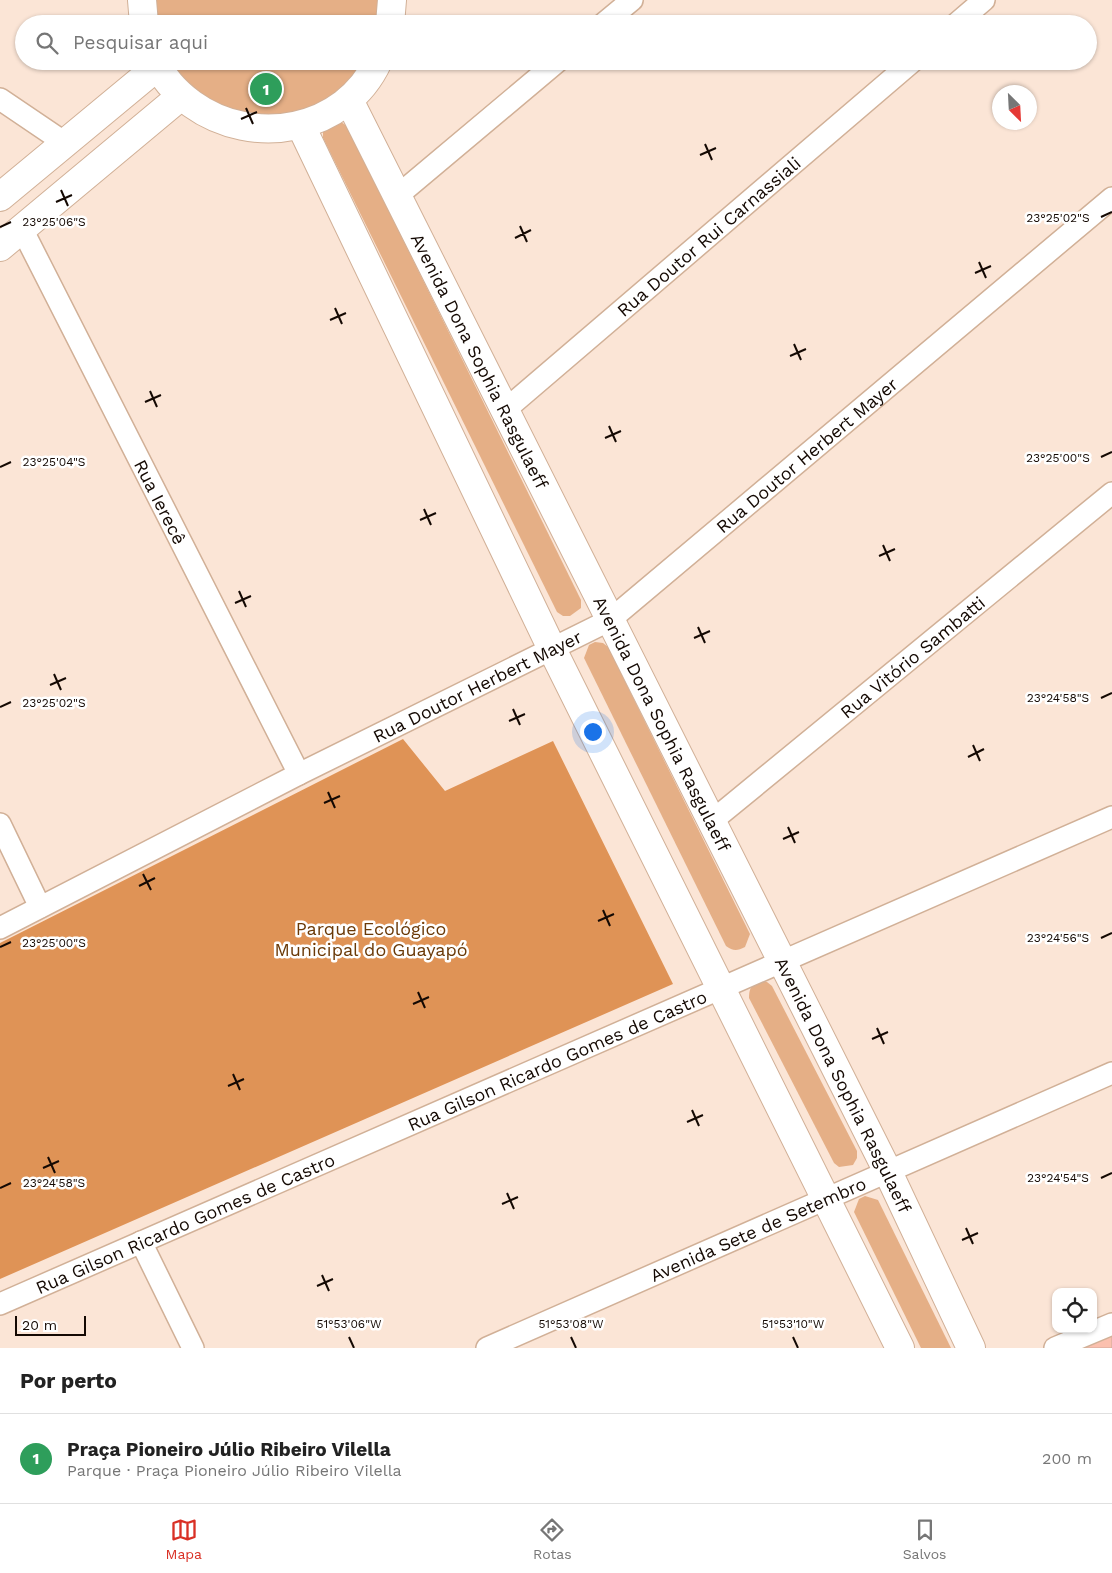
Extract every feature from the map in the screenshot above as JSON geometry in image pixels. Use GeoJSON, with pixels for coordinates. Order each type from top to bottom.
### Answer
{"type":"FeatureCollection","features":[{"type":"Feature","properties":{"kind":"street"},"geometry":{"type":"LineString","coordinates":[[142,0],[143,15]]}},
{"type":"Feature","properties":{"kind":"street"},"geometry":{"type":"LineString","coordinates":[[391,15],[392,0]]}},
{"type":"Feature","properties":{"kind":"street"},"geometry":{"type":"LineString","coordinates":[[614,15],[632,0]]}},
{"type":"Feature","properties":{"kind":"street"},"geometry":{"type":"LineString","coordinates":[[966,15],[984,0]]}},
{"type":"Feature","properties":{"kind":"street"},"geometry":{"type":"LineString","coordinates":[[0,197],[150,70]]}},
{"type":"Feature","properties":{"kind":"street"},"geometry":{"type":"LineString","coordinates":[[162,70],[181,96],[207,115],[237,126],[268,130],[300,126],[326,115],[348,100],[374,70]]}},
{"type":"Feature","properties":{"kind":"street"},"geometry":{"type":"LineString","coordinates":[[396,197],[547,70]]}},
{"type":"Feature","properties":{"kind":"street","name":"Rua Doutor Rui Carnassiali"},"geometry":{"type":"LineString","coordinates":[[504,411],[902,70]]}},
{"type":"Feature","properties":{"kind":"street"},"geometry":{"type":"LineString","coordinates":[[0,247],[181,96]]}},
{"type":"Feature","properties":{"kind":"street"},"geometry":{"type":"LineString","coordinates":[[0,100],[65,143]]}},
{"type":"Feature","properties":{"kind":"street","name":"Avenida Dona Sophia Rasgulaeff"},"geometry":{"type":"LineString","coordinates":[[348,100],[888,1172],[971,1348]]}},
{"type":"Feature","properties":{"kind":"street"},"geometry":{"type":"LineString","coordinates":[[300,126],[552,649],[900,1348]]}},
{"type":"Feature","properties":{"kind":"street","name":"Rua Doutor Herbert Mayer"},"geometry":{"type":"LineString","coordinates":[[0,928],[300,774],[610,620],[1112,198]]}},
{"type":"Feature","properties":{"kind":"street","name":"Rua Ierecê"},"geometry":{"type":"LineString","coordinates":[[22,230],[300,774]]}},
{"type":"Feature","properties":{"kind":"street","name":"Rua Vitório Sambatti"},"geometry":{"type":"LineString","coordinates":[[712,821],[1112,493]]}},
{"type":"Feature","properties":{"kind":"street","name":"Rua Gilson Ricardo Gomes de Castro"},"geometry":{"type":"LineString","coordinates":[[0,1304],[1112,817]]}},
{"type":"Feature","properties":{"kind":"street"},"geometry":{"type":"LineString","coordinates":[[0,824],[40,907]]}},
{"type":"Feature","properties":{"kind":"street","name":"Avenida Sete de Setembro"},"geometry":{"type":"LineString","coordinates":[[487,1348],[1112,1073]]}},
{"type":"Feature","properties":{"kind":"street"},"geometry":{"type":"LineString","coordinates":[[141,1242],[193,1348]]}},
{"type":"Feature","properties":{"kind":"street"},"geometry":{"type":"LineString","coordinates":[[1055,1348],[1112,1324]]}},
{"type":"Feature","properties":{"kind":"shaded area"},"geometry":{"type":"Polygon","coordinates":[[[142,0],[392,0],[391,15],[143,15],[142,0]]]}},
{"type":"Feature","properties":{"kind":"shaded area"},"geometry":{"type":"Polygon","coordinates":[[[167,70],[371,70],[349,100],[237,126],[167,70]]]}},
{"type":"Feature","properties":{"kind":"shaded area"},"geometry":{"type":"Polygon","coordinates":[[[334,122],[341,122],[347,126],[581,600],[581,608],[570,616],[563,616],[557,612],[323,138],[323,131],[334,122]]]}},
{"type":"Feature","properties":{"kind":"shaded area"},"geometry":{"type":"Polygon","coordinates":[[[595,642],[603,643],[608,647],[750,934],[745,947],[735,950],[726,946],[584,658],[589,645],[595,642]]]}},
{"type":"Feature","properties":{"kind":"shaded area"},"geometry":{"type":"Polygon","coordinates":[[[759,981],[767,982],[772,986],[857,1151],[857,1158],[853,1165],[839,1167],[834,1163],[749,998],[751,988],[759,981]]]}},
{"type":"Feature","properties":{"kind":"shaded area"},"geometry":{"type":"Polygon","coordinates":[[[865,1196],[878,1200],[951,1348],[921,1348],[854,1212],[859,1199],[865,1196]]]}},
{"type":"Feature","properties":{"kind":"green space","name":"Parque Ecológico Municipal do Guayapó"},"geometry":{"type":"Polygon","coordinates":[[[403,739],[445,791],[553,741],[673,984],[0,1279],[0,943],[403,739]]]}},
{"type":"Feature","properties":{"kind":"building"},"geometry":{"type":"Polygon","coordinates":[[[1112,1324],[1112,1348],[1055,1348],[1091,1333],[1097,1333],[1097,1330],[1112,1324]]]}},
{"type":"Feature","properties":{"kind":"place","name":"Praça Pioneiro Júlio Ribeiro Vilella"},"geometry":{"type":"Point","coordinates":[266,89]}}]}
